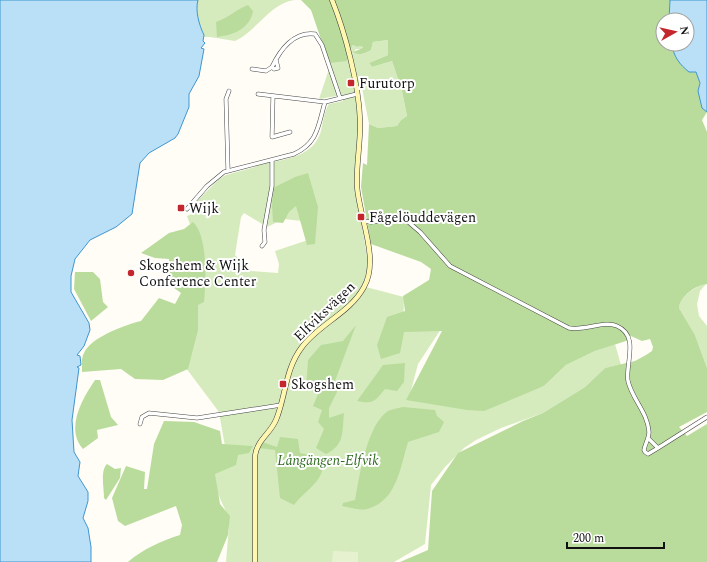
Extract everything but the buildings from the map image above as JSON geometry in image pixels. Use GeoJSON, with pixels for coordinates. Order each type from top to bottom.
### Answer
{"type":"FeatureCollection","features":[{"type":"Feature","properties":{"kind":"street","name":"Elfviksvägen"},"geometry":{"type":"LineString","coordinates":[[255,562],[256,452],[258,444],[275,423],[290,368],[302,347],[313,335],[343,312],[365,285],[370,264],[357,187],[360,125],[357,94],[343,28],[332,0]]}},
{"type":"Feature","properties":{"kind":"street"},"geometry":{"type":"LineString","coordinates":[[252,70],[266,71],[272,66],[294,39],[305,33],[315,34],[322,45],[340,98]]}},
{"type":"Feature","properties":{"kind":"street"},"geometry":{"type":"LineString","coordinates":[[228,170],[226,99],[229,91]]}},
{"type":"Feature","properties":{"kind":"street"},"geometry":{"type":"LineString","coordinates":[[258,94],[324,102],[357,94]]}},
{"type":"Feature","properties":{"kind":"street"},"geometry":{"type":"LineString","coordinates":[[273,96],[272,137],[290,132]]}},
{"type":"Feature","properties":{"kind":"street"},"geometry":{"type":"LineString","coordinates":[[187,209],[219,175],[228,170],[294,154],[310,145],[315,135],[324,102]]}},
{"type":"Feature","properties":{"kind":"street"},"geometry":{"type":"LineString","coordinates":[[262,246],[266,242],[264,230],[272,186],[272,160]]}},
{"type":"Feature","properties":{"kind":"street"},"geometry":{"type":"LineString","coordinates":[[363,221],[406,220],[417,228],[450,266],[570,328],[578,330],[610,324],[622,329],[627,335],[630,350],[628,383],[644,413],[649,431],[645,452],[648,454],[707,417]]}},
{"type":"Feature","properties":{"kind":"street"},"geometry":{"type":"LineString","coordinates":[[140,424],[142,417],[149,413],[198,418],[280,405]]}},
{"type":"Feature","properties":{"kind":"street"},"geometry":{"type":"LineString","coordinates":[[648,438],[658,448]]}},
{"type":"Feature","properties":{"kind":"green space"},"geometry":{"type":"Polygon","coordinates":[[[94,0],[295,0],[278,6],[250,31],[235,41],[210,37],[113,35],[94,0]]]}},
{"type":"Feature","properties":{"kind":"green space"},"geometry":{"type":"Polygon","coordinates":[[[301,0],[670,0],[669,12],[655,12],[655,52],[677,52],[695,70],[699,79],[701,104],[707,112],[702,120],[707,132],[707,284],[698,286],[685,295],[679,308],[695,335],[707,368],[707,412],[679,427],[687,436],[707,424],[707,562],[400,562],[428,550],[432,491],[458,453],[523,421],[543,413],[585,387],[605,368],[635,361],[652,351],[653,347],[650,339],[642,341],[631,336],[629,340],[595,351],[566,365],[544,386],[484,411],[467,410],[406,400],[442,331],[404,332],[400,353],[381,359],[377,345],[387,317],[405,311],[403,296],[429,280],[431,269],[421,262],[371,244],[361,187],[363,163],[367,165],[369,124],[378,128],[397,126],[401,120],[407,116],[402,91],[392,61],[372,67],[369,63],[388,55],[388,40],[373,42],[371,50],[362,54],[353,52],[363,48],[361,46],[357,47],[353,45],[347,61],[329,63],[311,10],[301,0]]]}},
{"type":"Feature","properties":{"kind":"green space","name":"Långängen-Elfvik"},"geometry":{"type":"Polygon","coordinates":[[[302,0],[331,0],[338,17],[347,58],[353,45],[357,47],[361,46],[363,49],[356,49],[354,52],[362,54],[371,50],[373,42],[388,40],[388,55],[369,63],[372,67],[392,61],[402,91],[407,116],[401,120],[397,126],[378,128],[369,124],[361,83],[355,90],[359,120],[355,185],[368,262],[368,268],[362,286],[404,297],[403,331],[415,329],[441,329],[418,364],[409,398],[435,404],[480,410],[544,386],[566,365],[595,351],[615,344],[621,365],[605,368],[585,387],[543,413],[501,428],[476,440],[464,448],[445,467],[431,485],[425,544],[394,562],[226,562],[229,526],[228,516],[210,476],[227,458],[219,412],[186,368],[189,339],[189,305],[199,297],[195,239],[187,216],[192,214],[197,201],[219,179],[226,175],[255,167],[255,165],[293,157],[307,150],[318,139],[329,104],[343,101],[342,95],[319,99],[331,63],[312,10],[302,0]],[[244,213],[241,217],[235,255],[251,271],[278,273],[279,264],[275,251],[308,240],[302,221],[284,219],[267,227],[244,213]]]}},
{"type":"Feature","properties":{"kind":"green space"},"geometry":{"type":"Polygon","coordinates":[[[248,5],[253,11],[245,27],[235,33],[217,37],[216,22],[248,5]]]}},
{"type":"Feature","properties":{"kind":"green space"},"geometry":{"type":"Polygon","coordinates":[[[308,173],[318,207],[315,244],[307,245],[296,206],[289,212],[283,223],[273,222],[272,206],[273,188],[295,177],[308,173]]]}},
{"type":"Feature","properties":{"kind":"green space"},"geometry":{"type":"Polygon","coordinates":[[[193,222],[198,229],[204,248],[205,283],[204,302],[198,305],[198,330],[188,369],[163,380],[135,379],[121,369],[82,372],[83,355],[88,347],[94,342],[109,332],[141,321],[159,298],[175,304],[181,293],[170,285],[169,259],[155,258],[141,253],[169,233],[184,229],[193,222]]]}},
{"type":"Feature","properties":{"kind":"green space"},"geometry":{"type":"Polygon","coordinates":[[[75,272],[93,272],[100,279],[103,302],[108,307],[91,321],[74,289],[75,272]]]}},
{"type":"Feature","properties":{"kind":"green space"},"geometry":{"type":"Polygon","coordinates":[[[703,284],[706,284],[700,291],[697,304],[699,316],[707,326],[707,368],[695,335],[679,308],[684,296],[703,284]]]}},
{"type":"Feature","properties":{"kind":"green space"},"geometry":{"type":"Polygon","coordinates":[[[356,325],[335,381],[337,392],[329,408],[329,418],[344,413],[340,442],[326,454],[316,448],[324,429],[318,422],[322,410],[313,406],[318,394],[306,388],[308,360],[321,345],[343,341],[356,325]]]}},
{"type":"Feature","properties":{"kind":"green space"},"geometry":{"type":"Polygon","coordinates":[[[405,363],[404,382],[397,391],[385,389],[373,401],[357,401],[383,365],[405,363]]]}},
{"type":"Feature","properties":{"kind":"green space"},"geometry":{"type":"Polygon","coordinates":[[[95,380],[100,380],[111,417],[118,425],[97,430],[98,438],[83,449],[75,432],[75,423],[77,414],[85,396],[95,380]]]}},
{"type":"Feature","properties":{"kind":"green space"},"geometry":{"type":"Polygon","coordinates":[[[403,407],[435,410],[437,416],[444,422],[439,432],[408,442],[396,482],[385,499],[377,505],[367,509],[342,506],[343,503],[355,500],[365,452],[375,427],[388,411],[403,407]]]}},
{"type":"Feature","properties":{"kind":"green space"},"geometry":{"type":"Polygon","coordinates":[[[164,421],[194,422],[220,431],[222,444],[253,446],[249,453],[238,455],[236,465],[215,474],[220,504],[230,516],[228,535],[217,562],[128,562],[152,546],[180,535],[182,525],[176,506],[125,526],[118,521],[112,498],[126,466],[145,472],[144,489],[147,489],[154,444],[164,421]]]}},
{"type":"Feature","properties":{"kind":"green space"},"geometry":{"type":"Polygon","coordinates":[[[280,437],[298,439],[300,453],[315,456],[322,460],[323,467],[318,479],[294,505],[280,498],[275,450],[259,448],[262,442],[277,447],[280,437]]]}},
{"type":"Feature","properties":{"kind":"green space"},"geometry":{"type":"Polygon","coordinates":[[[107,464],[115,469],[121,468],[120,478],[106,500],[104,498],[103,475],[107,464]]]}},
{"type":"Feature","properties":{"kind":"green space"},"geometry":{"type":"Polygon","coordinates":[[[333,551],[358,552],[358,562],[332,562],[333,551]]]}},
{"type":"Feature","properties":{"kind":"water"},"geometry":{"type":"Polygon","coordinates":[[[0,0],[198,0],[198,18],[204,35],[203,41],[205,43],[201,48],[204,49],[199,76],[189,94],[189,107],[178,134],[175,138],[149,153],[140,163],[132,214],[116,227],[90,240],[75,259],[71,276],[71,292],[89,323],[90,330],[84,346],[77,355],[80,356],[81,365],[77,367],[79,368],[72,420],[74,452],[80,462],[78,476],[88,492],[88,501],[83,518],[88,528],[91,547],[91,562],[0,562],[0,0]]]}},
{"type":"Feature","properties":{"kind":"water"},"geometry":{"type":"Polygon","coordinates":[[[670,0],[707,0],[707,112],[702,108],[698,91],[700,83],[696,72],[689,72],[680,63],[674,52],[695,52],[695,12],[669,12],[670,0]]]}},
{"type":"Feature","properties":{"kind":"place","name":"Furutorp"},"geometry":{"type":"Point","coordinates":[351,83]}},
{"type":"Feature","properties":{"kind":"place","name":"Wijk"},"geometry":{"type":"Point","coordinates":[181,208]}},
{"type":"Feature","properties":{"kind":"place","name":"Fågelöuddevägen"},"geometry":{"type":"Point","coordinates":[361,217]}},
{"type":"Feature","properties":{"kind":"place","name":"Skogshem & Wijk Conference Center"},"geometry":{"type":"Point","coordinates":[131,273]}},
{"type":"Feature","properties":{"kind":"place","name":"Skogshem"},"geometry":{"type":"Point","coordinates":[283,384]}}]}
